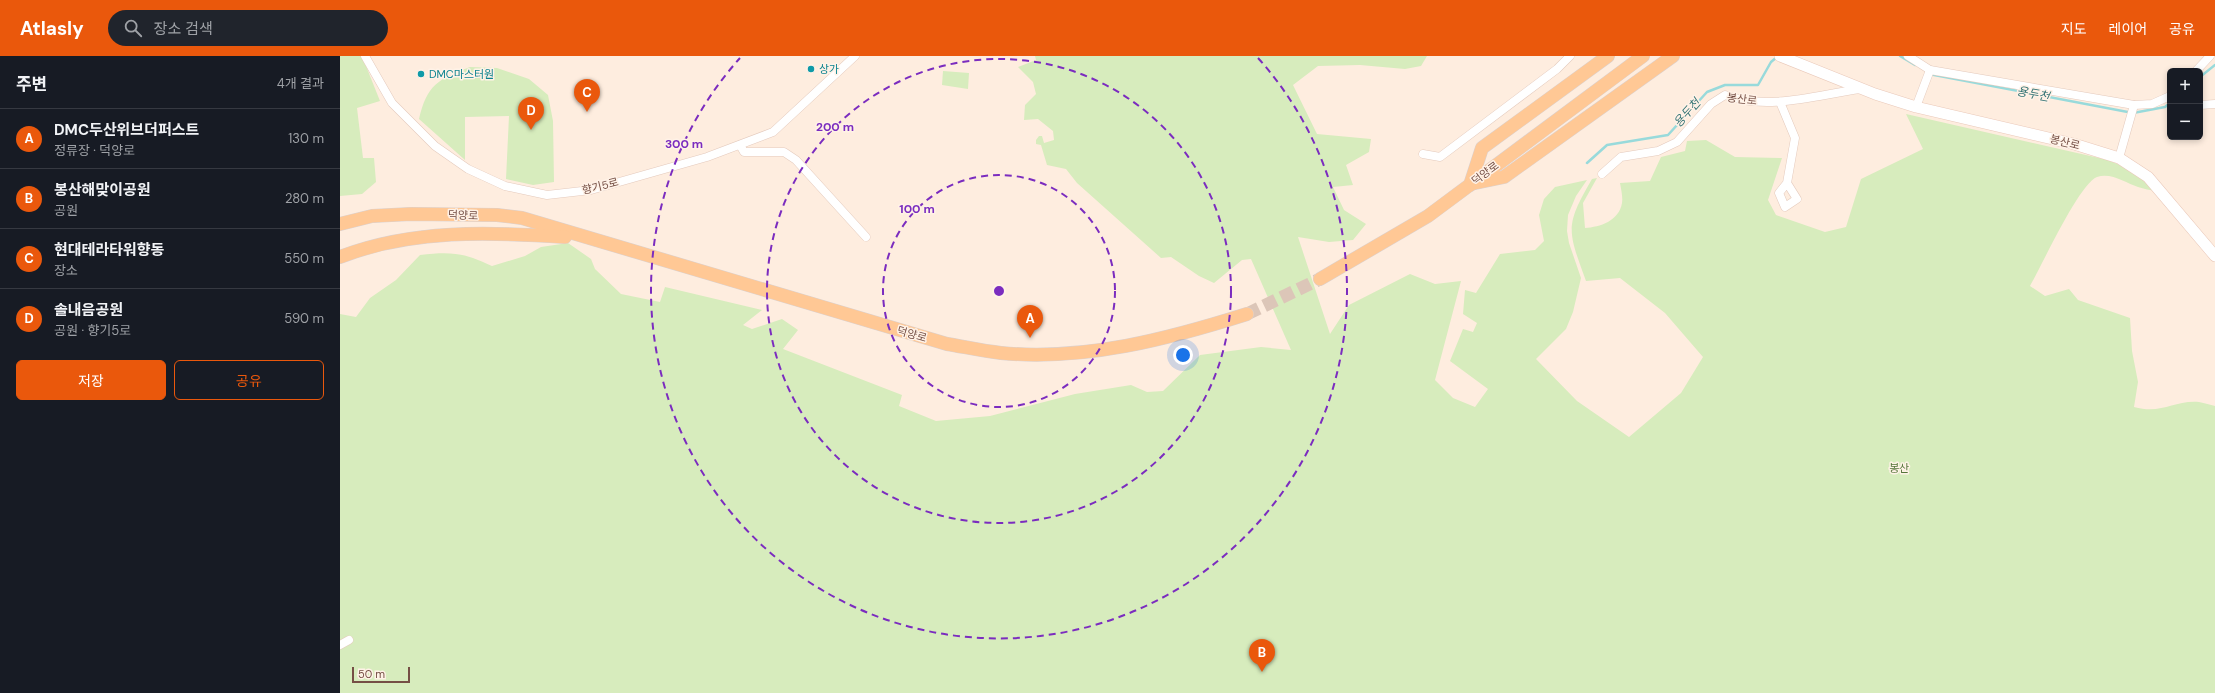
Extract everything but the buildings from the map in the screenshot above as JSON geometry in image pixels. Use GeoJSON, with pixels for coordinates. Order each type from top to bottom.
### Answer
{"type":"FeatureCollection","features":[{"type":"Feature","properties":{"kind":"main road"},"geometry":{"type":"LineString","coordinates":[[1470,185],[1482,148],[1608,56]]}},
{"type":"Feature","properties":{"kind":"main road","name":"덕양로"},"geometry":{"type":"LineString","coordinates":[[1320,279],[1428,216],[1643,56]]}},
{"type":"Feature","properties":{"kind":"main road","name":"봉산로"},"geometry":{"type":"LineString","coordinates":[[1780,56],[1861,88],[1916,107],[2074,144],[2119,158],[2148,177],[2215,256]]}},
{"type":"Feature","properties":{"kind":"main road"},"geometry":{"type":"LineString","coordinates":[[1470,185],[1504,177],[1673,57]]}},
{"type":"Feature","properties":{"kind":"main road","name":"덕양로"},"geometry":{"type":"LineString","coordinates":[[340,224],[372,216],[410,214],[497,215],[522,218],[584,238],[947,344],[1002,353],[1062,353],[1128,346],[1182,335],[1247,314]]}},
{"type":"Feature","properties":{"kind":"main road","name":"덕양로"},"geometry":{"type":"LineString","coordinates":[[340,257],[366,247],[452,234],[531,234],[584,238]]}},
{"type":"Feature","properties":{"kind":"street","name":"향기5로"},"geometry":{"type":"LineString","coordinates":[[365,56],[392,103],[435,146],[468,169],[505,186],[548,195],[591,190],[723,151],[742,148],[774,132],[855,56]]}},
{"type":"Feature","properties":{"kind":"street"},"geometry":{"type":"LineString","coordinates":[[1423,154],[1440,157],[1557,69],[1570,56]]}},
{"type":"Feature","properties":{"kind":"street"},"geometry":{"type":"LineString","coordinates":[[1908,56],[1930,70],[2134,105],[2152,104],[2167,97]]}},
{"type":"Feature","properties":{"kind":"street"},"geometry":{"type":"LineString","coordinates":[[2199,68],[2210,56]]}},
{"type":"Feature","properties":{"kind":"street"},"geometry":{"type":"LineString","coordinates":[[1916,107],[1930,70]]}},
{"type":"Feature","properties":{"kind":"street","name":"봉산로"},"geometry":{"type":"LineString","coordinates":[[1602,174],[1621,157],[1658,151],[1677,142],[1711,104],[1725,95],[1739,100],[1780,102],[1861,88]]}},
{"type":"Feature","properties":{"kind":"street"},"geometry":{"type":"LineString","coordinates":[[1780,102],[1795,138],[1786,183]]}},
{"type":"Feature","properties":{"kind":"street"},"geometry":{"type":"LineString","coordinates":[[2203,105],[2215,104]]}},
{"type":"Feature","properties":{"kind":"street"},"geometry":{"type":"LineString","coordinates":[[2119,158],[2134,105]]}},
{"type":"Feature","properties":{"kind":"street"},"geometry":{"type":"LineString","coordinates":[[742,148],[784,152],[796,160],[866,236]]}},
{"type":"Feature","properties":{"kind":"street"},"geometry":{"type":"LineString","coordinates":[[340,645],[349,640]]}},
{"type":"Feature","properties":{"kind":"green space"},"geometry":{"type":"Polygon","coordinates":[[[340,56],[362,56],[380,101],[357,108],[363,158],[374,158],[376,182],[362,194],[340,196],[340,56]]]}},
{"type":"Feature","properties":{"kind":"green space","name":"봉산"},"geometry":{"type":"Polygon","coordinates":[[[1035,56],[1427,56],[1421,66],[1405,69],[1360,65],[1318,66],[1293,85],[1317,134],[1371,139],[1369,152],[1346,165],[1353,185],[1333,187],[1344,210],[1366,224],[1353,240],[1329,242],[1298,237],[1330,334],[1349,305],[1410,274],[1435,284],[1461,281],[1435,380],[1453,398],[1475,407],[1488,389],[1450,361],[1463,329],[1473,332],[1477,323],[1463,314],[1465,290],[1476,293],[1500,254],[1535,250],[1544,241],[1539,215],[1544,199],[1555,187],[1587,180],[1576,196],[1568,215],[1567,231],[1569,243],[1581,278],[1573,312],[1566,329],[1536,359],[1577,401],[1629,437],[1681,393],[1703,357],[1665,313],[1620,278],[1586,281],[1575,251],[1572,229],[1573,219],[1577,208],[1592,179],[1597,178],[1583,203],[1585,228],[1608,222],[1617,214],[1622,203],[1620,183],[1650,181],[1661,157],[1685,151],[1687,141],[1706,140],[1735,157],[1782,158],[1768,200],[1776,215],[1825,232],[1846,227],[1861,179],[1923,149],[1906,114],[2108,160],[2134,171],[2156,191],[2138,187],[2108,176],[2097,177],[2089,183],[2061,226],[2030,286],[2045,296],[2069,289],[2078,300],[2130,318],[2132,351],[2138,382],[2134,407],[2152,409],[2190,402],[2199,402],[2215,406],[2215,693],[340,693],[340,314],[356,317],[370,298],[396,280],[420,255],[441,253],[458,254],[473,258],[492,266],[525,256],[541,247],[568,243],[591,259],[595,269],[621,294],[660,302],[665,287],[762,310],[743,325],[752,329],[782,319],[798,330],[783,349],[902,395],[899,406],[936,421],[990,416],[1075,394],[1131,385],[1147,392],[1163,391],[1200,355],[1261,347],[1291,350],[1251,259],[1242,260],[1214,283],[1199,276],[1171,257],[1161,258],[1077,183],[1066,169],[1047,165],[1041,145],[1036,144],[1036,140],[1039,136],[1042,136],[1044,143],[1054,140],[1053,131],[1038,119],[1024,120],[1025,105],[1036,94],[1033,82],[1018,67],[1036,60],[1035,56]]]}},
{"type":"Feature","properties":{"kind":"green space"},"geometry":{"type":"Polygon","coordinates":[[[470,67],[497,68],[529,79],[548,95],[553,121],[554,182],[533,185],[506,179],[509,116],[465,117],[465,160],[419,119],[422,107],[430,91],[450,75],[470,67]]]}},
{"type":"Feature","properties":{"kind":"green space"},"geometry":{"type":"Polygon","coordinates":[[[943,71],[969,73],[968,89],[942,85],[943,71]]]}},
{"type":"Feature","properties":{"kind":"waterway","name":"용두천"},"geometry":{"type":"LineString","coordinates":[[1900,56],[1915,65]]}},
{"type":"Feature","properties":{"kind":"waterway","name":"용두천"},"geometry":{"type":"LineString","coordinates":[[1587,163],[1607,145],[1668,135],[1707,92],[1725,85],[1758,85],[1771,62],[1777,57]]}},
{"type":"Feature","properties":{"kind":"waterway","name":"용두천"},"geometry":{"type":"LineString","coordinates":[[2203,75],[2215,65]]}},
{"type":"Feature","properties":{"kind":"waterway","name":"용두천"},"geometry":{"type":"LineString","coordinates":[[1929,74],[2133,113],[2165,107],[2169,104]]}},
{"type":"Feature","properties":{"kind":"tunnel"},"geometry":{"type":"LineString","coordinates":[[1247,314],[1320,279]]}},
{"type":"Feature","properties":{"kind":"place","name":"상가"},"geometry":{"type":"Point","coordinates":[811,69]}},
{"type":"Feature","properties":{"kind":"place","name":"DMC마스터원"},"geometry":{"type":"Point","coordinates":[421,74]}},
{"type":"Feature","properties":{"kind":"place","name":"현대테라타워향동"},"geometry":{"type":"Point","coordinates":[587,112]}},
{"type":"Feature","properties":{"kind":"place","name":"솔내음공원"},"geometry":{"type":"Point","coordinates":[531,130]}},
{"type":"Feature","properties":{"kind":"place","name":"DMC두산위브더퍼스트"},"geometry":{"type":"Point","coordinates":[1030,338]}},
{"type":"Feature","properties":{"kind":"place","name":"봉산해맞이공원"},"geometry":{"type":"Point","coordinates":[1262,672]}}]}
